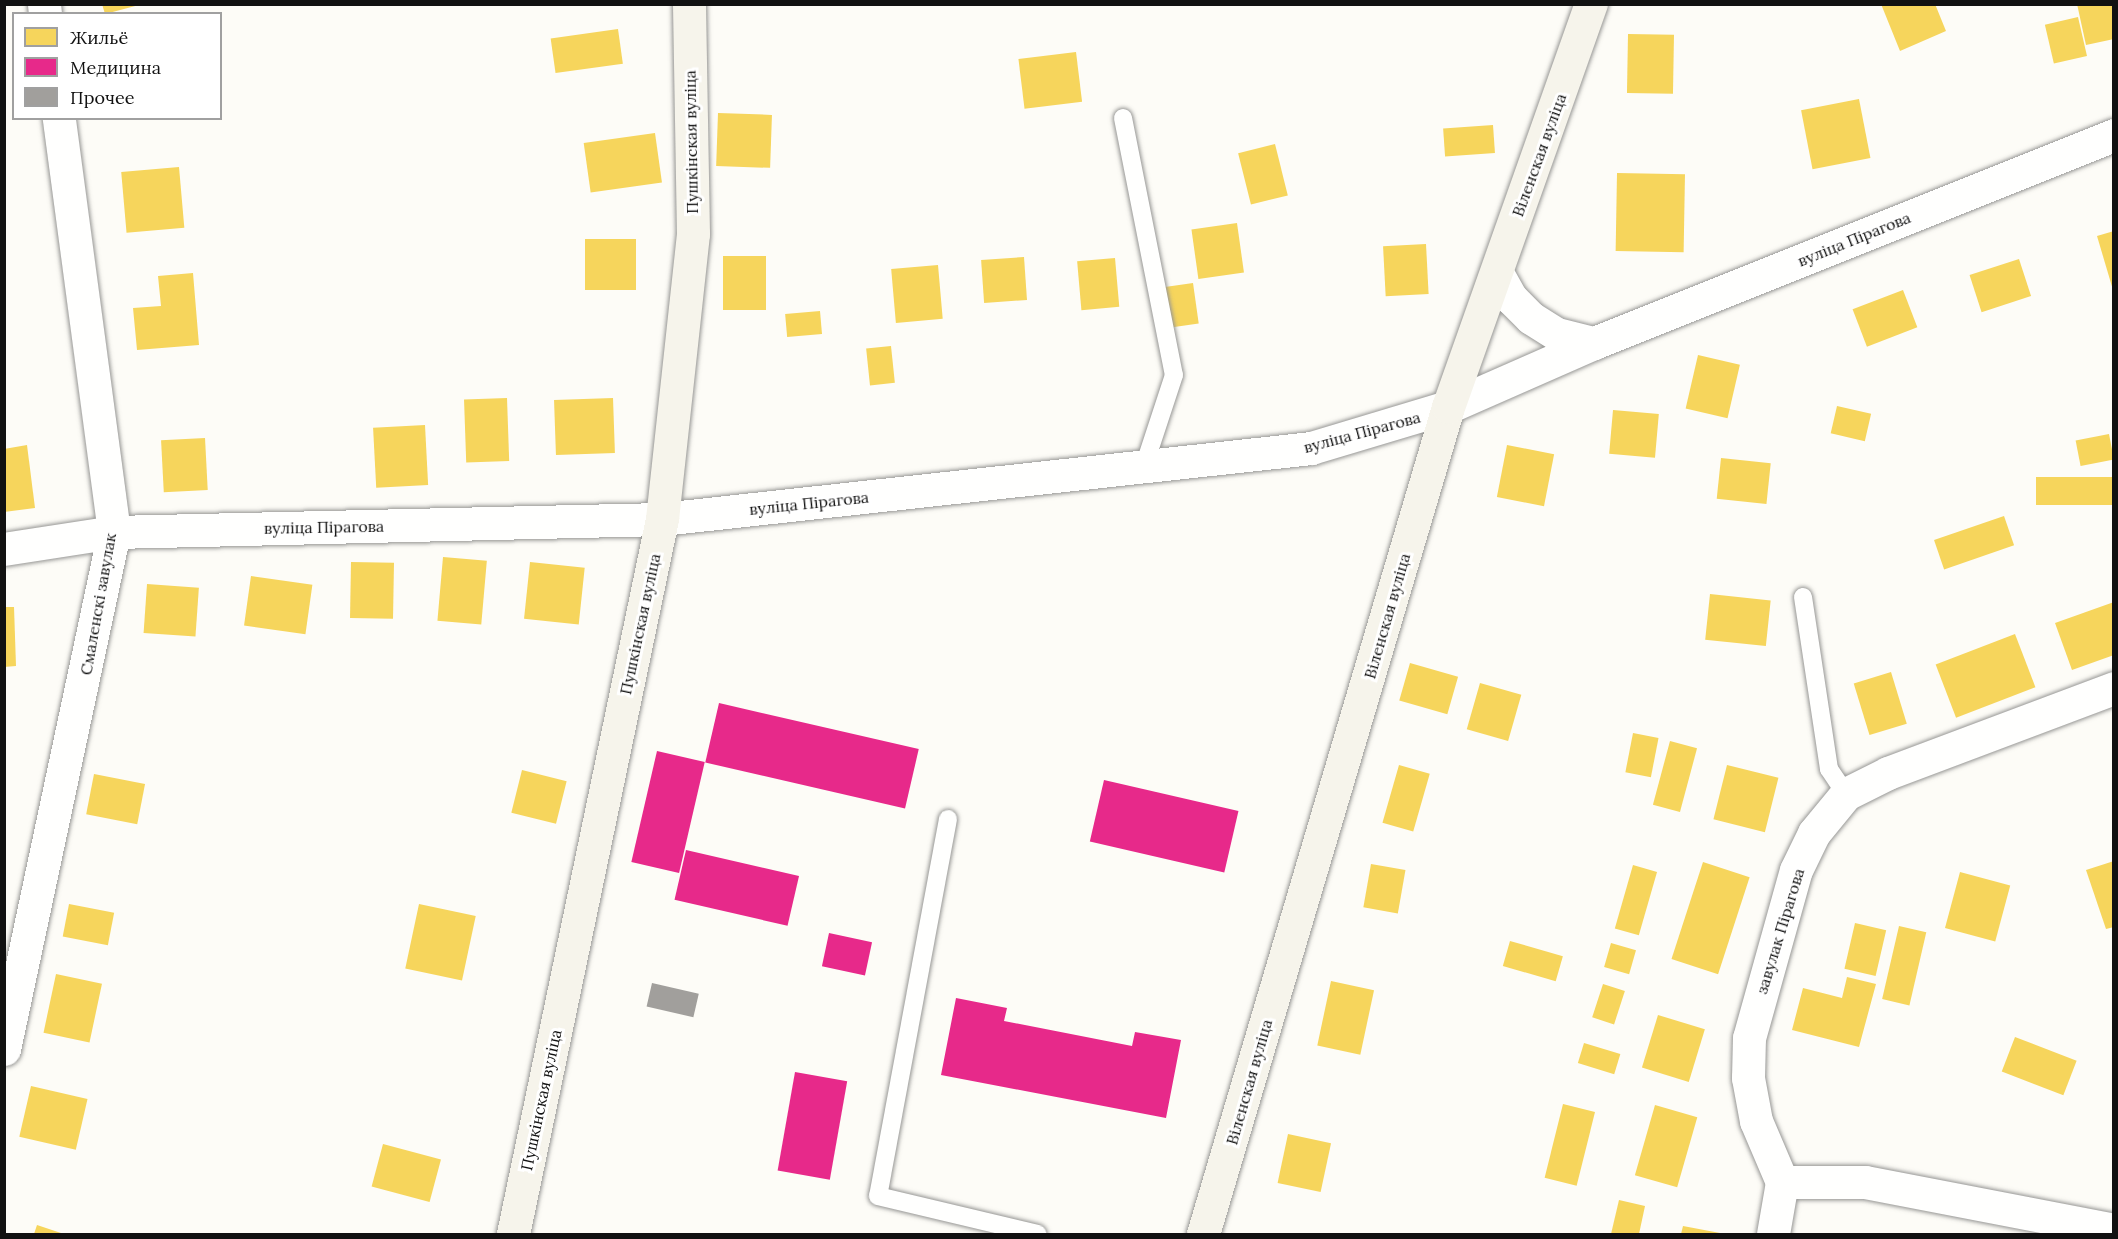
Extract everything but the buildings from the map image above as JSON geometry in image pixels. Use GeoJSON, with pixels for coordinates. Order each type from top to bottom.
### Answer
{"type":"FeatureCollection","features":[{"type":"Feature","properties":{"kind":"street","name":"Пушкінская вуліца"},"geometry":{"type":"LineString","coordinates":[[513,1234],[662,519],[693,234],[688,4]]}},
{"type":"Feature","properties":{"kind":"street","name":"Віленская вуліца"},"geometry":{"type":"LineString","coordinates":[[1203,1234],[1449,407],[1591,4]]}},
{"type":"Feature","properties":{"kind":"street","name":"Смаленскі завулак"},"geometry":{"type":"LineString","coordinates":[[4,1049],[114,532],[59,120]]}},
{"type":"Feature","properties":{"kind":"street","name":"вуліца Пірагова"},"geometry":{"type":"LineString","coordinates":[[4,549],[114,532],[662,519],[1311,448],[1449,407],[1594,343],[2114,135]]}},
{"type":"Feature","properties":{"kind":"street"},"geometry":{"type":"LineString","coordinates":[[1497,273],[1511,298],[1531,318],[1557,334],[1594,343]]}},
{"type":"Feature","properties":{"kind":"street","name":"завулак Пірагова"},"geometry":{"type":"LineString","coordinates":[[1782,1182],[1756,1121],[1748,1078],[1749,1038],[1796,870],[1814,833],[1846,794],[1888,772],[2114,688]]}},
{"type":"Feature","properties":{"kind":"street"},"geometry":{"type":"LineString","coordinates":[[1773,1234],[1782,1182],[1865,1182],[2114,1230]]}},
{"type":"Feature","properties":{"kind":"lane"},"geometry":{"type":"LineString","coordinates":[[1123,118],[1173,375],[1144,466]]}},
{"type":"Feature","properties":{"kind":"lane"},"geometry":{"type":"LineString","coordinates":[[1803,597],[1829,769],[1846,794]]}},
{"type":"Feature","properties":{"kind":"lane"},"geometry":{"type":"LineString","coordinates":[[948,819],[878,1196],[1038,1234]]}}]}
